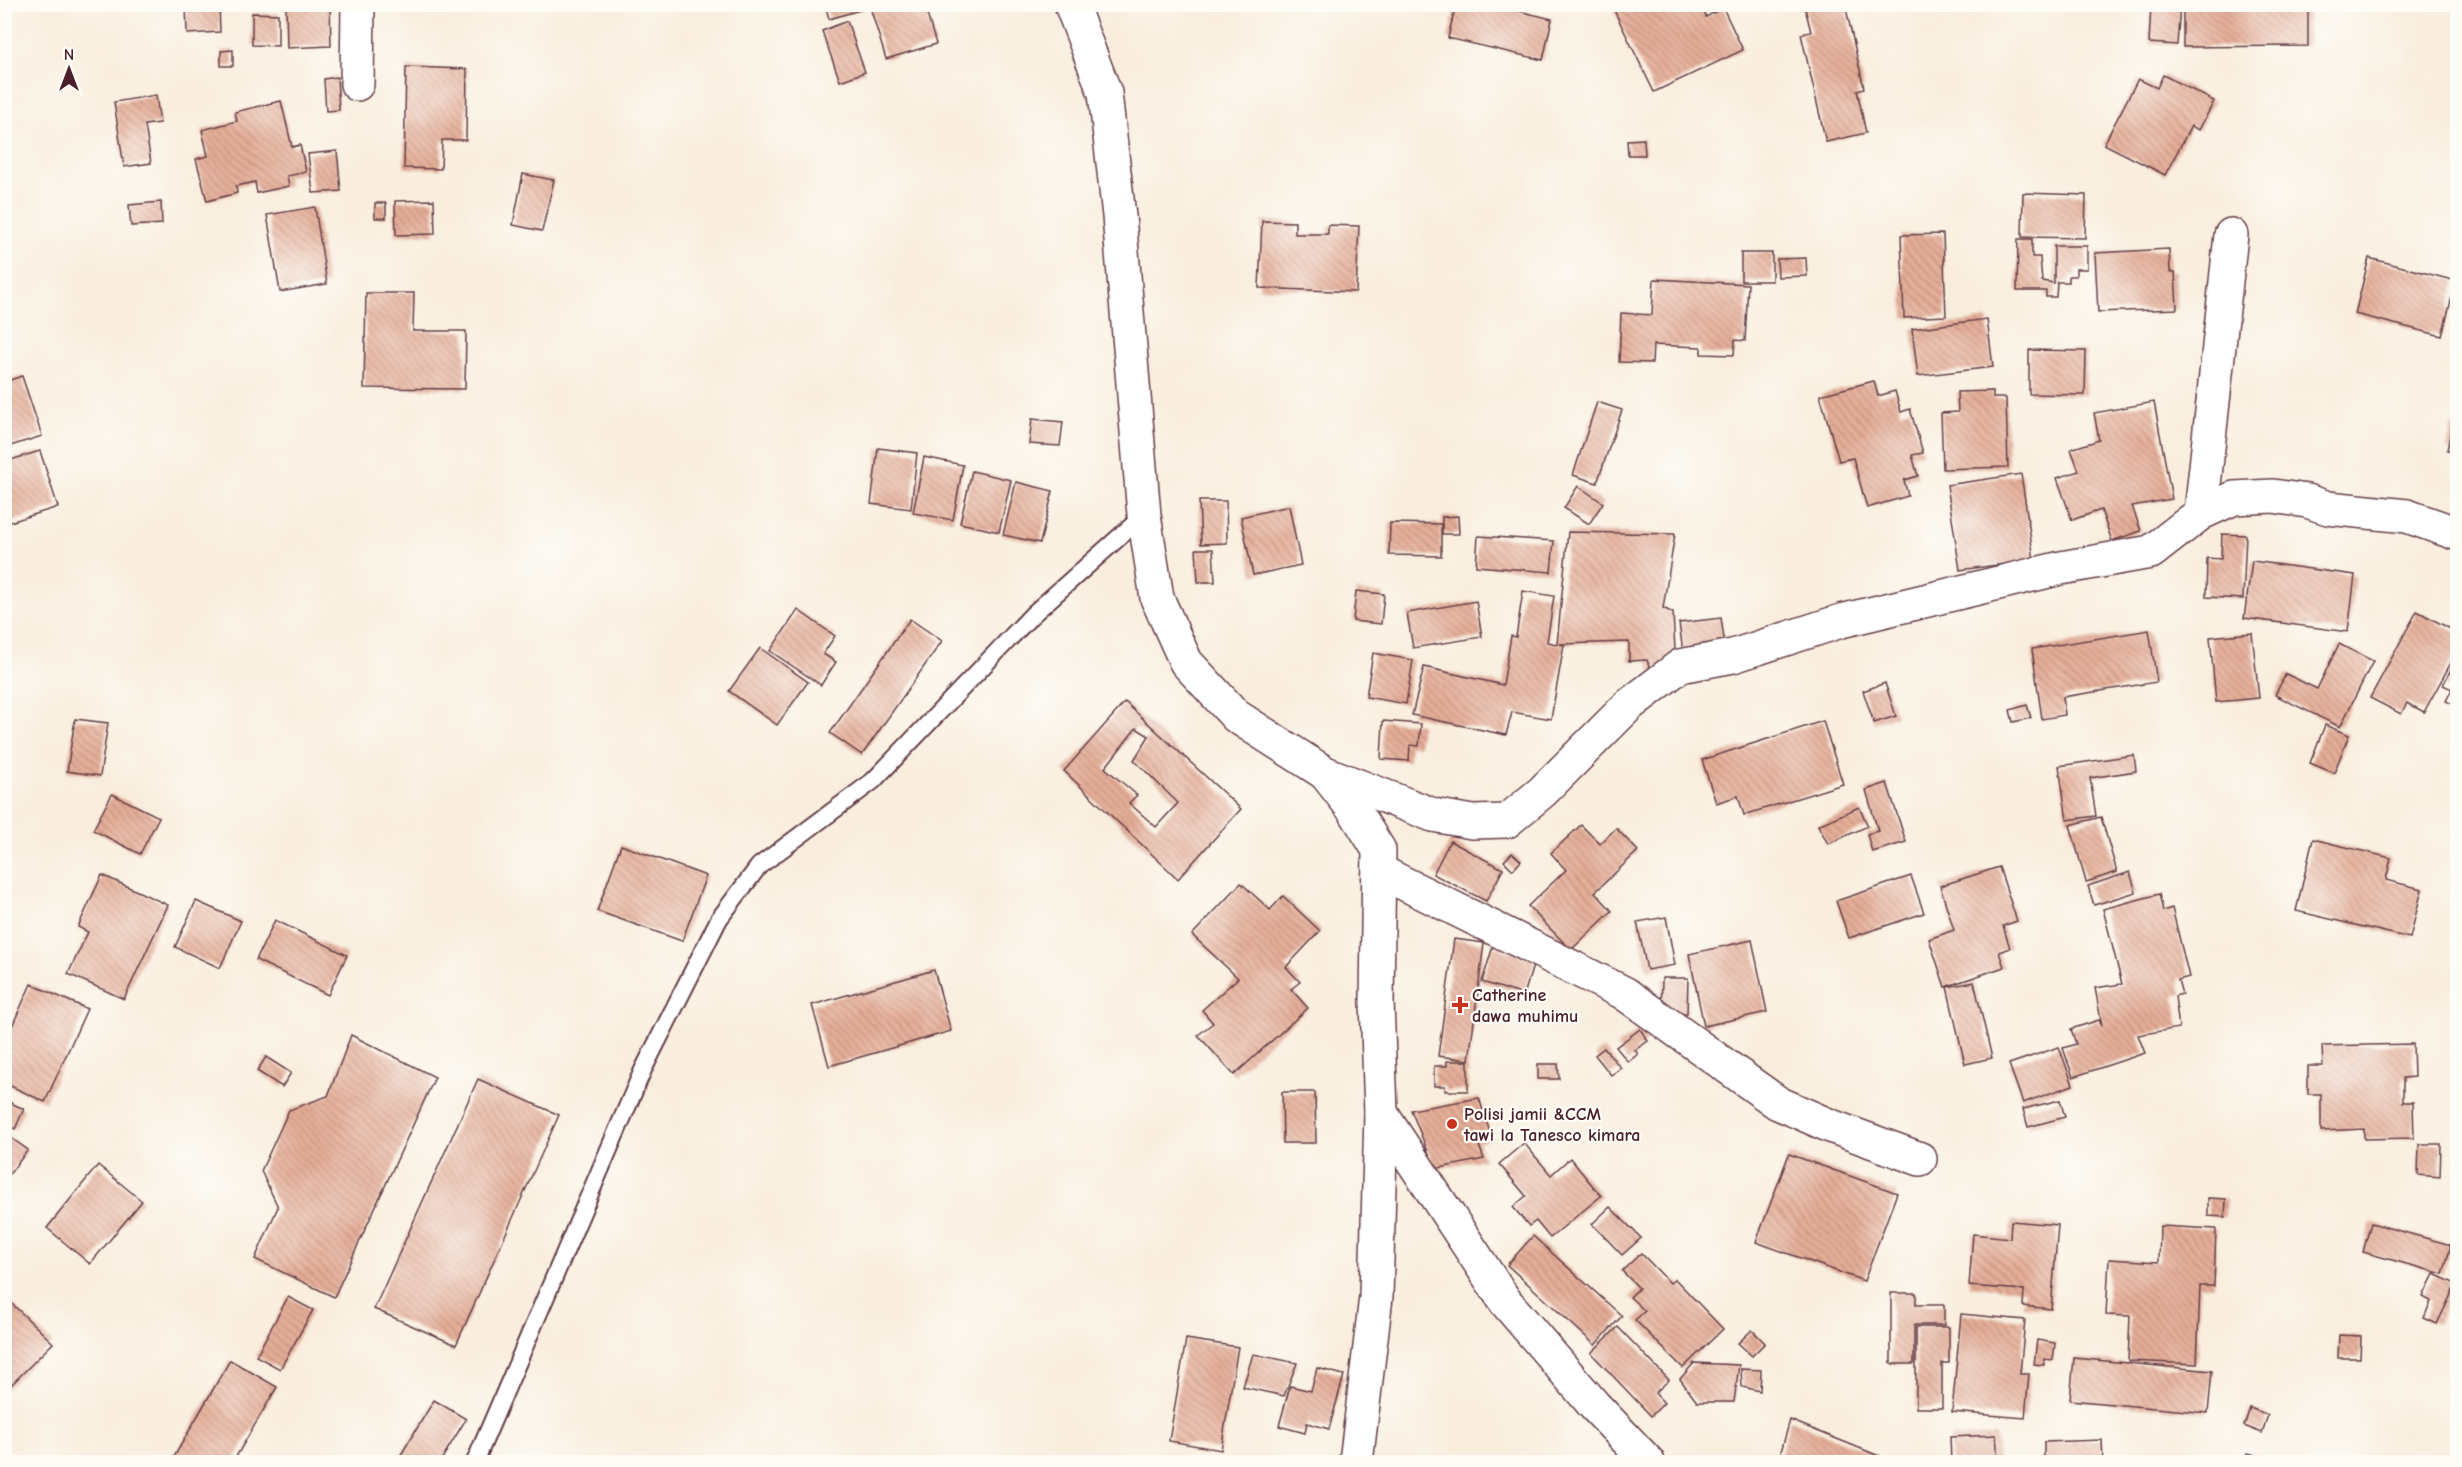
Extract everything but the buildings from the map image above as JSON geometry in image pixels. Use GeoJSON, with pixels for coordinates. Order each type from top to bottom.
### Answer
{"type":"FeatureCollection","features":[{"type":"Feature","properties":{"kind":"street"},"geometry":{"type":"LineString","coordinates":[[357,4],[357,84]]}},
{"type":"Feature","properties":{"kind":"street"},"geometry":{"type":"LineString","coordinates":[[1071,4],[1105,93],[1119,216],[1144,515],[1157,598],[1186,662],[1236,716],[1325,773],[1432,815],[1472,822],[1507,821],[1542,792],[1629,705],[1680,666],[1733,656],[1852,618],[2061,568],[2151,552],[2201,513],[2234,498],[2273,496],[2307,501],[2328,508],[2407,516],[2457,534]]}},
{"type":"Feature","properties":{"kind":"street"},"geometry":{"type":"LineString","coordinates":[[2201,513],[2231,236]]}},
{"type":"Feature","properties":{"kind":"street"},"geometry":{"type":"LineString","coordinates":[[1325,773],[1354,810],[1379,850],[1381,873],[1377,1002],[1381,1113],[1376,1297],[1356,1462]]}},
{"type":"Feature","properties":{"kind":"street"},"geometry":{"type":"LineString","coordinates":[[1381,873],[1624,993],[1778,1103],[1920,1160]]}},
{"type":"Feature","properties":{"kind":"street"},"geometry":{"type":"LineString","coordinates":[[1381,1113],[1505,1301],[1593,1404],[1648,1462]]}},
{"type":"Feature","properties":{"kind":"lane"},"geometry":{"type":"LineString","coordinates":[[475,1462],[644,1070],[719,919],[759,866],[873,781],[1033,614],[1144,515]]}},
{"type":"Feature","properties":{"kind":"place","name":"Catherine dawa muhimu"},"geometry":{"type":"Point","coordinates":[1460,1005]}},
{"type":"Feature","properties":{"kind":"place","name":"Polisi jamii &CCM tawi la Tanesco kimara"},"geometry":{"type":"Point","coordinates":[1452,1124]}}]}
